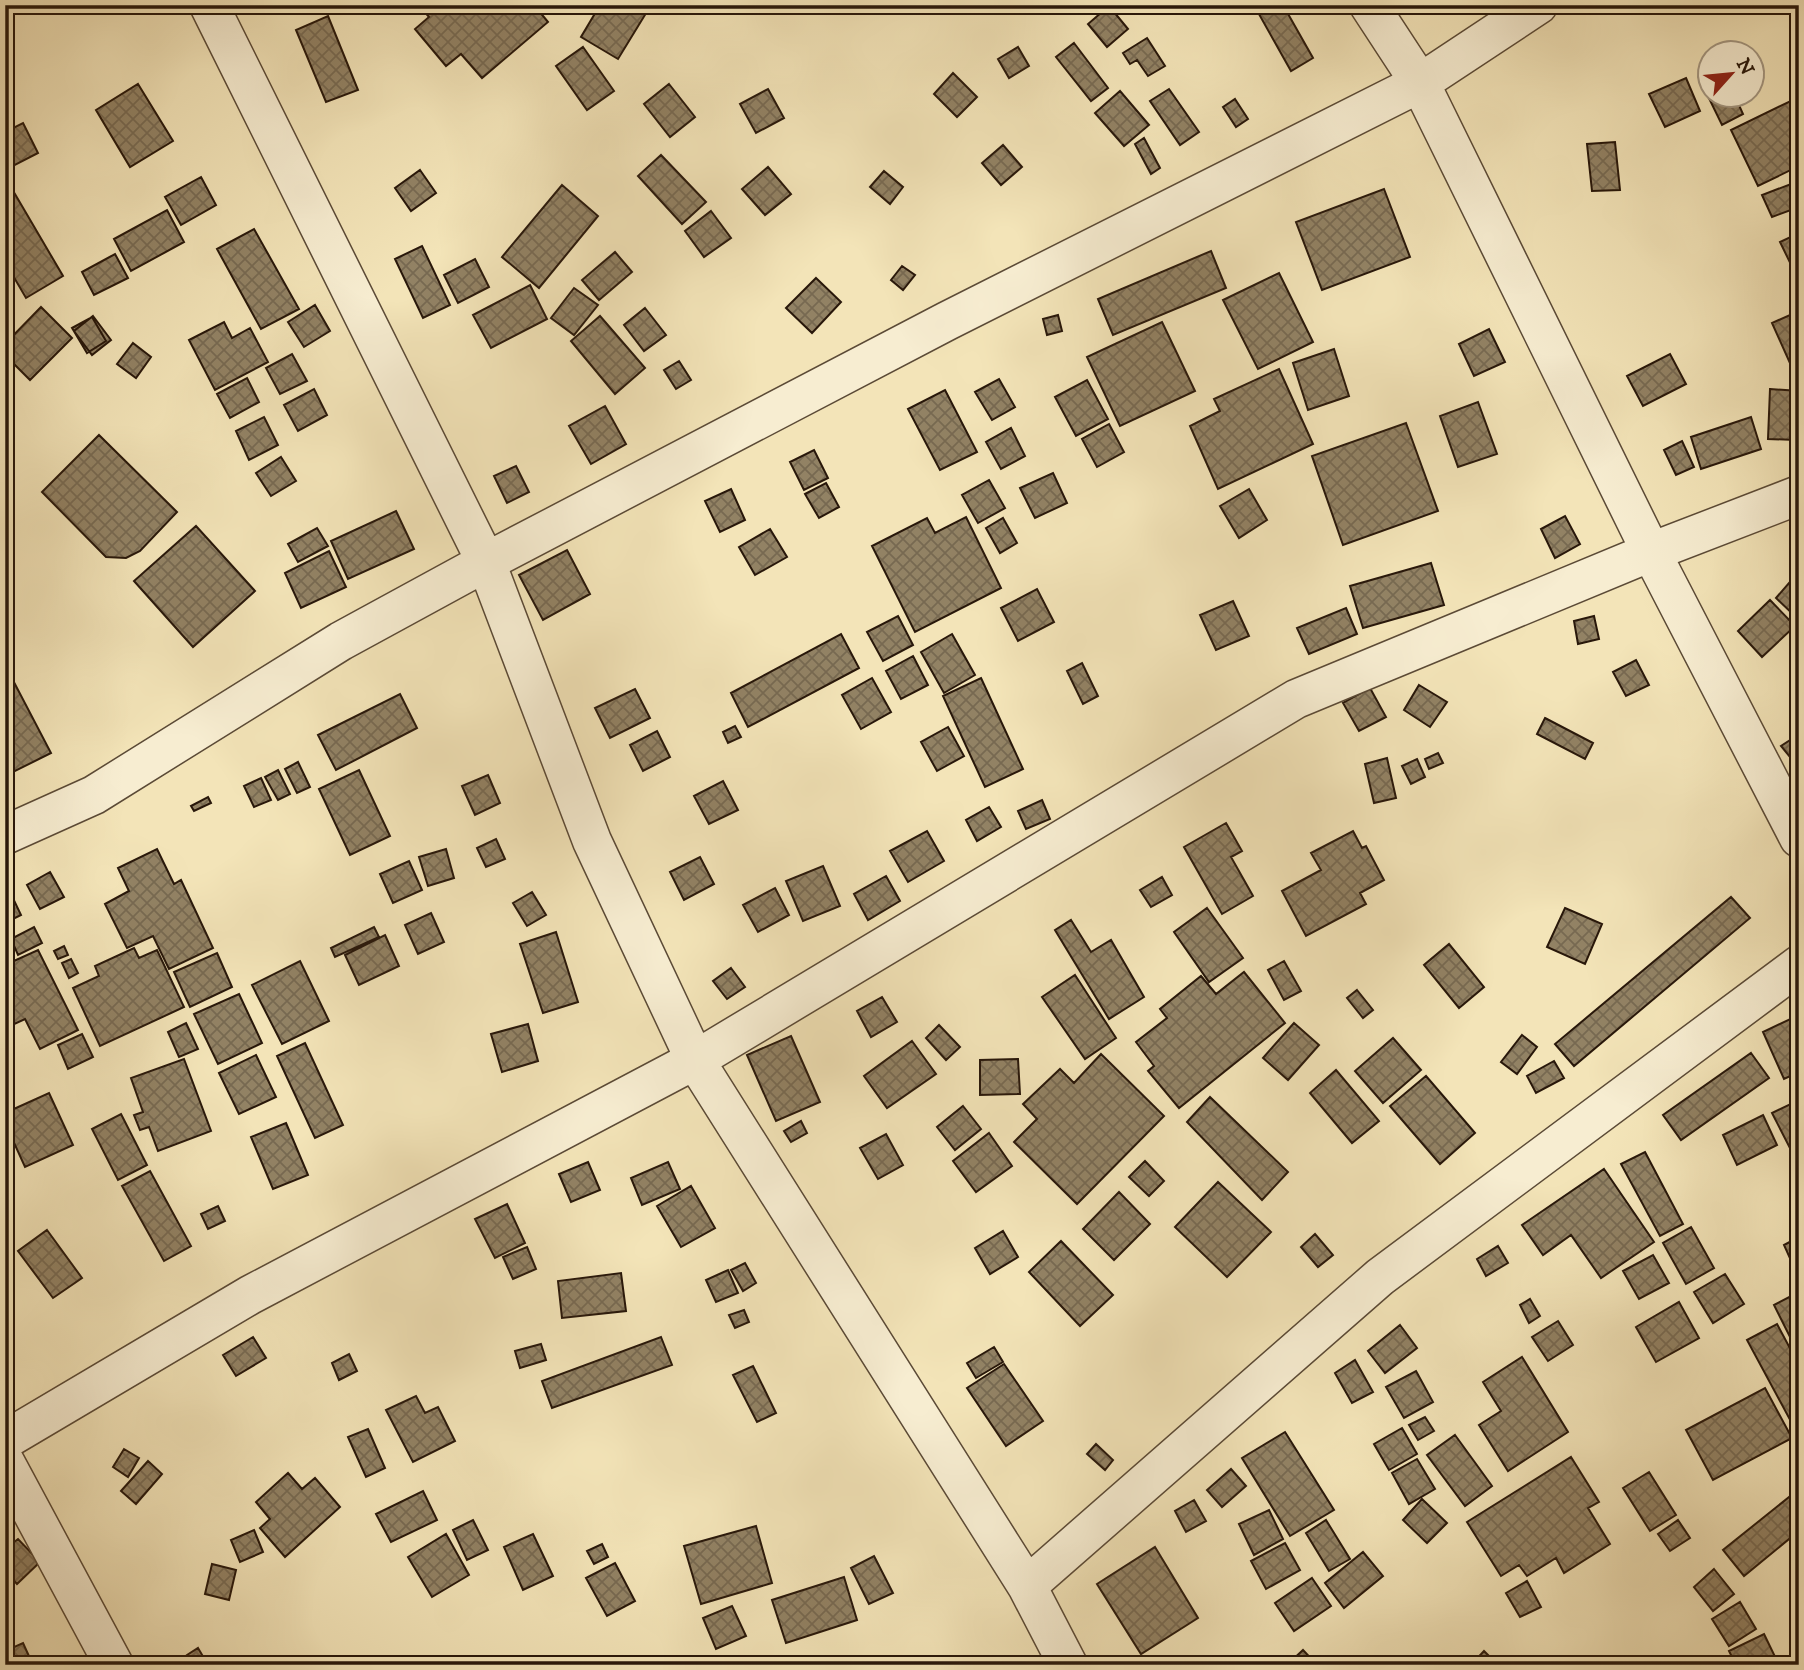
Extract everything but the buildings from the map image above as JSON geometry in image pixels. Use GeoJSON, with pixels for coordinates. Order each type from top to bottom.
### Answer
{"type":"FeatureCollection","features":[{"type":"Feature","properties":{"kind":"street"},"geometry":{"type":"LineString","coordinates":[[209,5],[486,562],[592,841],[695,1060],[1027,1586],[1068,1665]]}},
{"type":"Feature","properties":{"kind":"street"},"geometry":{"type":"LineString","coordinates":[[1369,5],[1420,83],[1651,552],[1799,838]]}},
{"type":"Feature","properties":{"kind":"street"},"geometry":{"type":"LineString","coordinates":[[5,835],[94,794],[341,641],[486,562],[947,321],[1420,83],[1538,5]]}},
{"type":"Feature","properties":{"kind":"street"},"geometry":{"type":"LineString","coordinates":[[114,1665],[7,1465],[250,1295],[695,1060],[1296,699],[1651,552],[1799,495]]}},
{"type":"Feature","properties":{"kind":"street"},"geometry":{"type":"LineString","coordinates":[[1027,1586],[1380,1277],[1799,965]]}}]}
